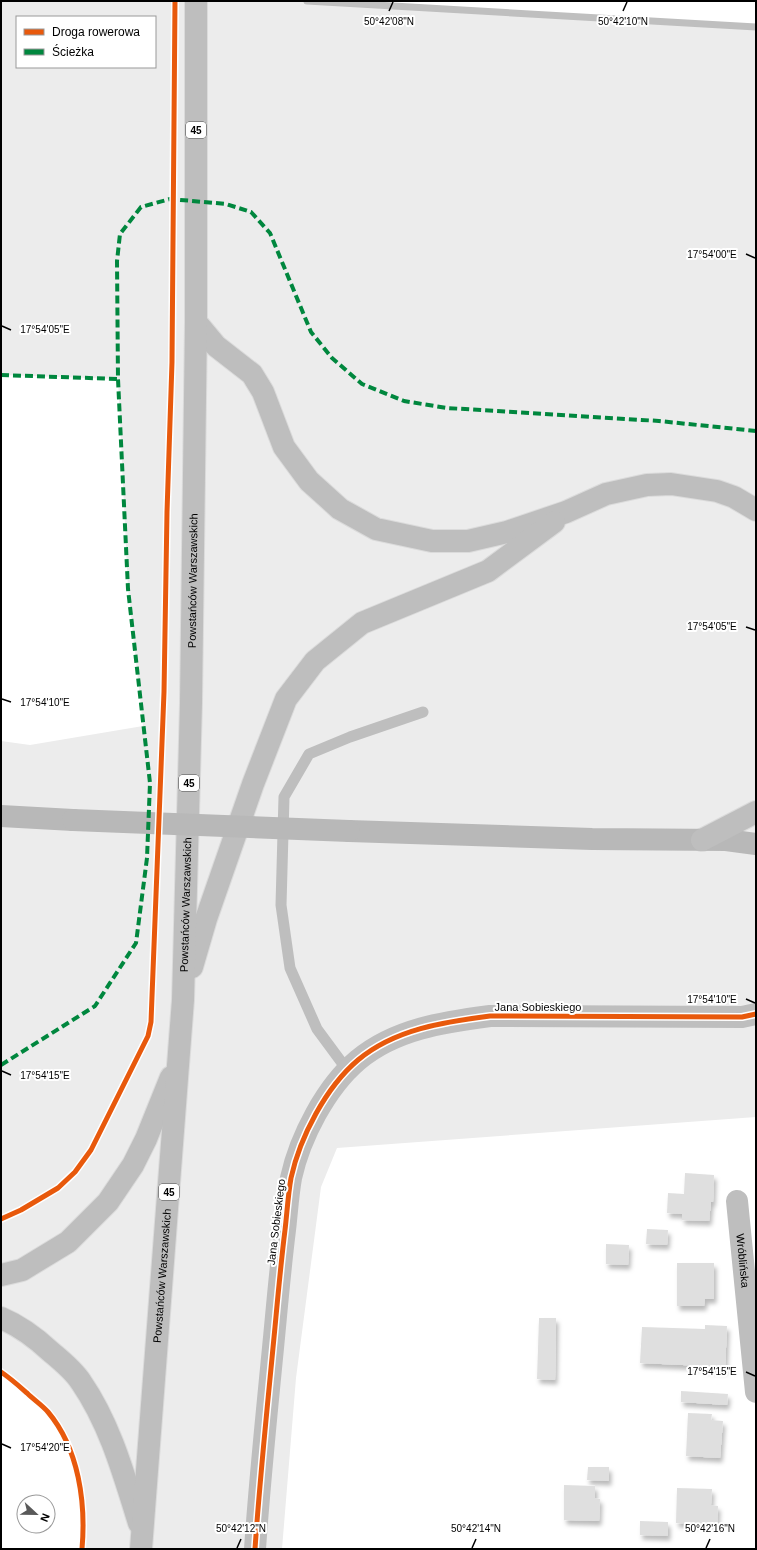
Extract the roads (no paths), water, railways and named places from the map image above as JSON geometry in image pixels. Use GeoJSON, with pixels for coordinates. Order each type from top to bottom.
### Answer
{"type":"FeatureCollection","features":[{"type":"Feature","properties":{"kind":"main road","name":"Powstańców Warszawskich"},"geometry":{"type":"LineString","coordinates":[[142,1542],[183,1000],[191,703],[196,322],[196,1]]}},
{"type":"Feature","properties":{"kind":"main road"},"geometry":{"type":"LineString","coordinates":[[196,322],[216,346],[252,374],[263,392],[284,446],[309,481],[340,509],[376,529],[432,541],[468,541],[507,532],[566,512],[606,494],[647,485],[671,484],[717,491],[734,497],[756,510]]}},
{"type":"Feature","properties":{"kind":"main road"},"geometry":{"type":"LineString","coordinates":[[183,1000],[206,919],[253,784],[286,699],[315,661],[362,622],[488,571],[518,550],[566,512]]}},
{"type":"Feature","properties":{"kind":"main road"},"geometry":{"type":"LineString","coordinates":[[702,840],[756,812]]}},
{"type":"Feature","properties":{"kind":"main road"},"geometry":{"type":"LineString","coordinates":[[1,816],[349,831],[592,839],[726,840],[756,844]]}},
{"type":"Feature","properties":{"kind":"main road"},"geometry":{"type":"LineString","coordinates":[[726,840],[756,833]]}},
{"type":"Feature","properties":{"kind":"main road","name":"Jana Sobieskiego"},"geometry":{"type":"LineString","coordinates":[[255,1549],[278,1290],[291,1177],[310,1126],[319,1107],[348,1070],[358,1060],[400,1035],[437,1024],[490,1016],[742,1017],[756,1014]]}},
{"type":"Feature","properties":{"kind":"main road"},"geometry":{"type":"LineString","coordinates":[[1,1275],[22,1270],[68,1242],[108,1202],[133,1165],[146,1139],[179,1059]]}},
{"type":"Feature","properties":{"kind":"main road","name":"Wróblińska"},"geometry":{"type":"LineString","coordinates":[[737,1201],[756,1392]]}},
{"type":"Feature","properties":{"kind":"main road"},"geometry":{"type":"LineString","coordinates":[[1,1318],[13,1323],[35,1337],[58,1357],[80,1381],[96,1406],[120,1463],[142,1542]]}},
{"type":"Feature","properties":{"kind":"lane"},"geometry":{"type":"LineString","coordinates":[[348,1070],[317,1029],[290,968],[281,905],[284,797],[309,754],[350,737],[423,712]]}},
{"type":"Feature","properties":{"kind":"waterway"},"geometry":{"type":"LineString","coordinates":[[307,1],[756,27]]}}]}
